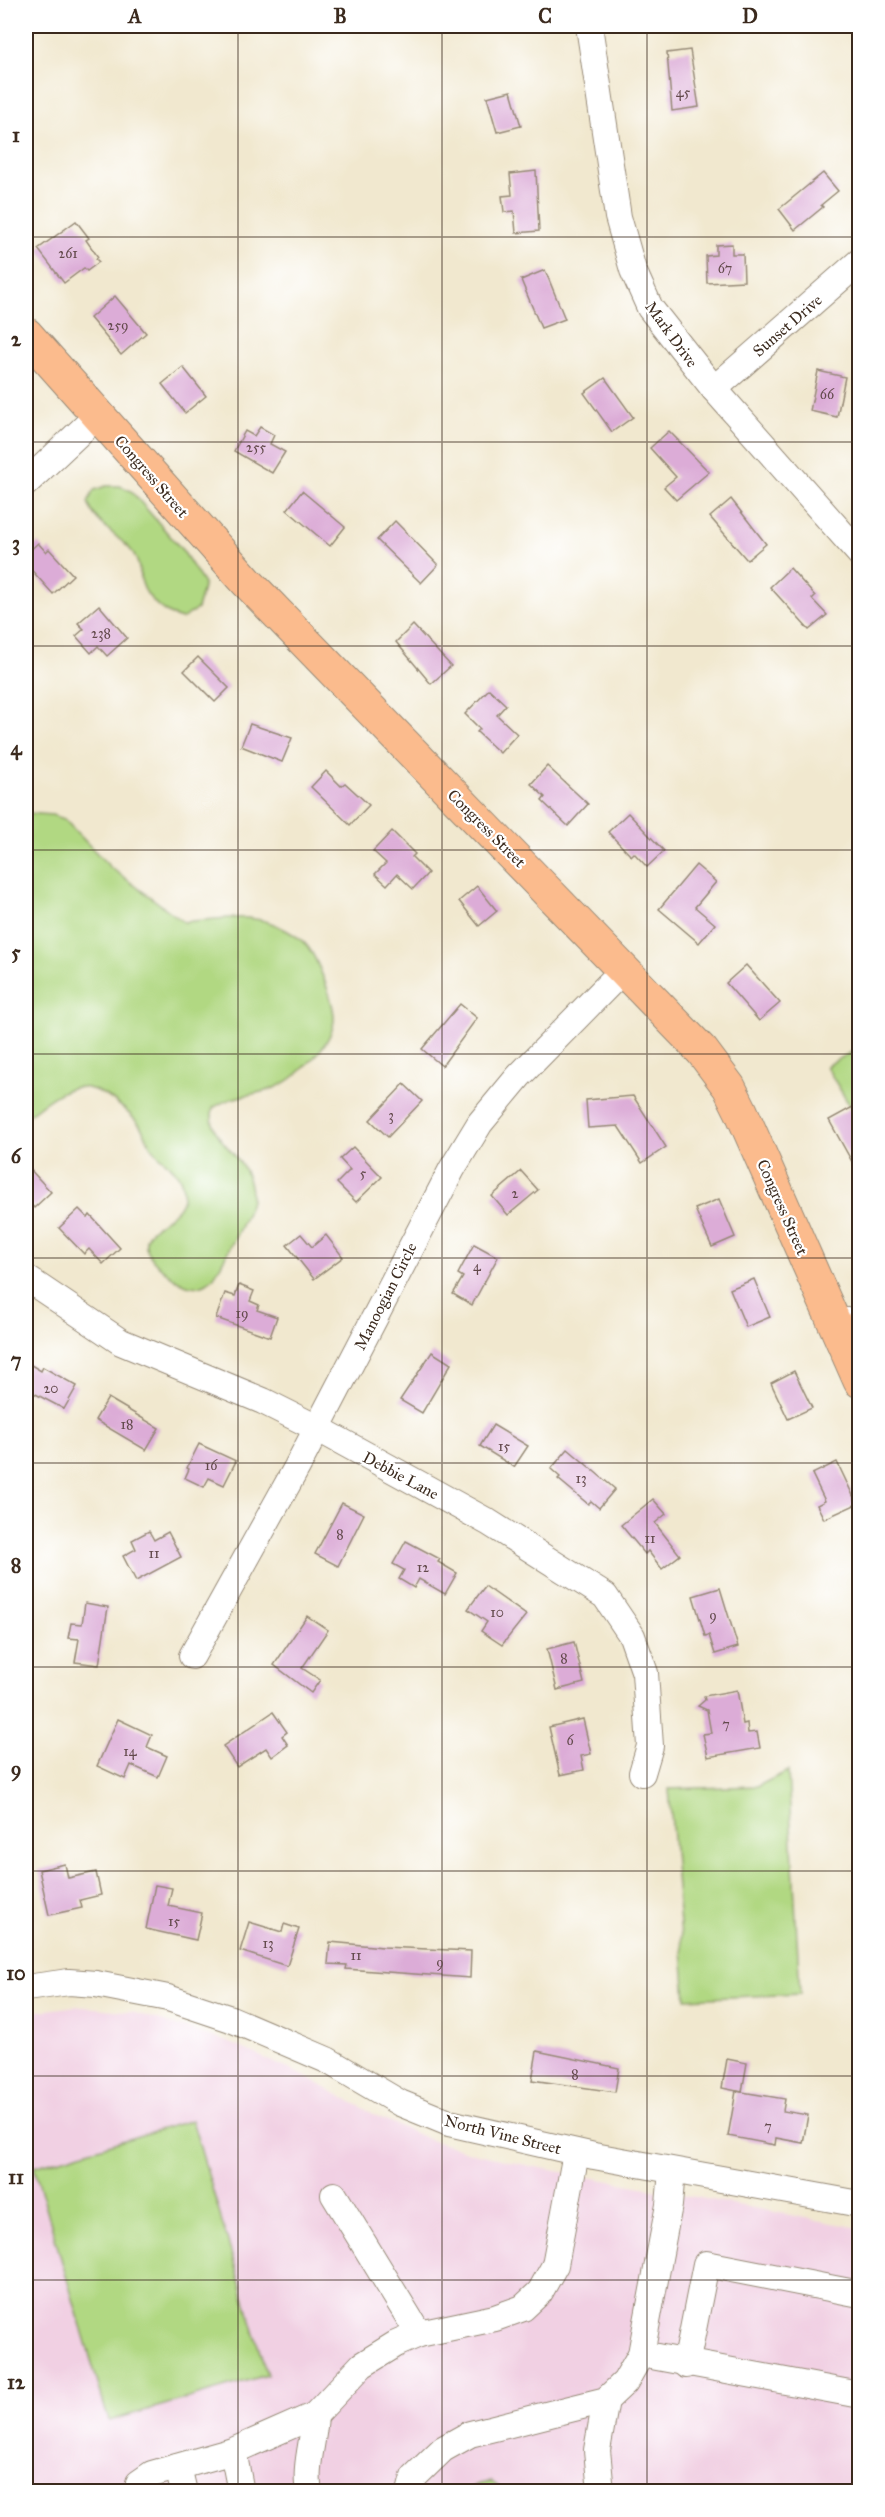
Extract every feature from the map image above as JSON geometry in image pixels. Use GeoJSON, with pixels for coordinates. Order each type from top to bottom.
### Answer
{"type":"FeatureCollection","features":[{"type":"Feature","properties":{"kind":"main road","name":"Congress Street"},"geometry":{"type":"LineString","coordinates":[[26,334],[178,507],[279,615],[689,1036],[729,1087],[847,1321],[860,1381]]}},
{"type":"Feature","properties":{"kind":"street","name":"Mark Drive"},"geometry":{"type":"LineString","coordinates":[[590,26],[618,217],[633,270],[650,308],[714,389],[860,554]]}},
{"type":"Feature","properties":{"kind":"street","name":"Sunset Drive"},"geometry":{"type":"LineString","coordinates":[[714,389],[860,261]]}},
{"type":"Feature","properties":{"kind":"street"},"geometry":{"type":"LineString","coordinates":[[26,483],[98,415]]}},
{"type":"Feature","properties":{"kind":"street","name":"Manoogian Circle"},"geometry":{"type":"LineString","coordinates":[[192,1656],[317,1428],[452,1169],[480,1123],[519,1076],[624,969]]}},
{"type":"Feature","properties":{"kind":"street","name":"Debbie Lane"},"geometry":{"type":"LineString","coordinates":[[26,1278],[121,1342],[263,1401],[317,1428],[488,1522],[589,1584],[609,1600],[632,1636],[645,1673],[650,1746],[642,1773]]}},
{"type":"Feature","properties":{"kind":"street","name":"North Vine Street"},"geometry":{"type":"LineString","coordinates":[[26,1988],[69,1982],[168,1998],[231,2019],[327,2060],[400,2103],[449,2123],[672,2171],[860,2204]]}},
{"type":"Feature","properties":{"kind":"street"},"geometry":{"type":"LineString","coordinates":[[138,2492],[139,2483],[152,2474],[233,2451],[315,2415],[362,2365],[419,2334],[495,2318],[523,2308],[540,2292],[555,2265],[576,2152]]}},
{"type":"Feature","properties":{"kind":"street"},"geometry":{"type":"LineString","coordinates":[[410,2492],[414,2477],[443,2449],[470,2434],[606,2400],[625,2382],[641,2354],[669,2205],[672,2171]]}},
{"type":"Feature","properties":{"kind":"street"},"geometry":{"type":"LineString","coordinates":[[334,2195],[419,2334]]}},
{"type":"Feature","properties":{"kind":"street"},"geometry":{"type":"LineString","coordinates":[[686,2365],[706,2264],[860,2294]]}},
{"type":"Feature","properties":{"kind":"street"},"geometry":{"type":"LineString","coordinates":[[641,2354],[686,2365],[860,2395]]}},
{"type":"Feature","properties":{"kind":"street"},"geometry":{"type":"LineString","coordinates":[[601,2492],[597,2450],[606,2400]]}},
{"type":"Feature","properties":{"kind":"street"},"geometry":{"type":"LineString","coordinates":[[309,2492],[306,2474],[314,2441],[315,2415]]}},
{"type":"Feature","properties":{"kind":"street"},"geometry":{"type":"LineString","coordinates":[[233,2451],[241,2492]]}},
{"type":"Feature","properties":{"kind":"street"},"geometry":{"type":"LineString","coordinates":[[178,2467],[184,2492]]}},
{"type":"Feature","properties":{"kind":"shaded area"},"geometry":{"type":"Polygon","coordinates":[[[76,2006],[132,2012],[228,2042],[302,2075],[379,2117],[430,2140],[474,2153],[525,2165],[859,2228],[859,2491],[26,2491],[26,2013],[76,2006]]]}},
{"type":"Feature","properties":{"kind":"green space"},"geometry":{"type":"Polygon","coordinates":[[[106,486],[120,486],[131,491],[183,551],[204,584],[197,609],[182,619],[164,610],[148,595],[133,553],[100,522],[91,509],[88,502],[94,490],[106,486]]]}},
{"type":"Feature","properties":{"kind":"green space"},"geometry":{"type":"Polygon","coordinates":[[[26,813],[52,815],[64,819],[110,867],[184,922],[242,918],[267,922],[287,930],[308,947],[325,982],[334,1013],[333,1028],[314,1057],[285,1083],[264,1091],[233,1098],[213,1108],[212,1120],[215,1131],[245,1170],[250,1183],[251,1199],[243,1222],[217,1273],[202,1285],[187,1285],[176,1279],[158,1265],[147,1250],[146,1241],[149,1233],[178,1208],[182,1200],[183,1189],[175,1171],[154,1150],[132,1117],[108,1097],[81,1087],[59,1093],[26,1117],[26,813]]]}},
{"type":"Feature","properties":{"kind":"green space"},"geometry":{"type":"Polygon","coordinates":[[[859,1048],[859,1103],[851,1108],[826,1066],[859,1048]]]}},
{"type":"Feature","properties":{"kind":"green space"},"geometry":{"type":"Polygon","coordinates":[[[788,1771],[800,1994],[686,1999],[669,1789],[758,1786],[788,1771]]]}},
{"type":"Feature","properties":{"kind":"green space"},"geometry":{"type":"Polygon","coordinates":[[[192,2120],[267,2375],[109,2421],[34,2167],[192,2120]]]}},
{"type":"Feature","properties":{"kind":"green space"},"geometry":{"type":"Polygon","coordinates":[[[492,2482],[504,2491],[464,2491],[479,2484],[492,2482]]]}},
{"type":"Feature","properties":{"kind":"building"},"geometry":{"type":"Polygon","coordinates":[[[690,50],[699,107],[672,111],[667,53],[690,50]]]}},
{"type":"Feature","properties":{"kind":"building"},"geometry":{"type":"Polygon","coordinates":[[[511,91],[521,126],[497,132],[487,97],[511,91]]]}},
{"type":"Feature","properties":{"kind":"building"},"geometry":{"type":"Polygon","coordinates":[[[536,171],[539,231],[516,233],[514,211],[504,212],[502,196],[512,195],[510,174],[536,171]]]}},
{"type":"Feature","properties":{"kind":"building"},"geometry":{"type":"Polygon","coordinates":[[[823,173],[838,191],[795,230],[779,209],[823,173]]]}},
{"type":"Feature","properties":{"kind":"building"},"geometry":{"type":"Polygon","coordinates":[[[76,221],[89,238],[86,240],[99,262],[87,271],[84,268],[64,283],[38,249],[76,221]]]}},
{"type":"Feature","properties":{"kind":"building"},"geometry":{"type":"Polygon","coordinates":[[[732,244],[732,254],[743,254],[744,281],[707,283],[706,256],[716,255],[716,245],[732,244]]]}},
{"type":"Feature","properties":{"kind":"building"},"geometry":{"type":"Polygon","coordinates":[[[545,270],[565,319],[541,328],[521,280],[545,270]]]}},
{"type":"Feature","properties":{"kind":"building"},"geometry":{"type":"Polygon","coordinates":[[[115,296],[146,333],[121,355],[90,318],[115,296]]]}},
{"type":"Feature","properties":{"kind":"building"},"geometry":{"type":"Polygon","coordinates":[[[183,367],[206,396],[185,413],[162,384],[183,367]]]}},
{"type":"Feature","properties":{"kind":"building"},"geometry":{"type":"Polygon","coordinates":[[[818,371],[845,377],[837,417],[810,411],[818,371]]]}},
{"type":"Feature","properties":{"kind":"building"},"geometry":{"type":"Polygon","coordinates":[[[605,378],[633,417],[612,432],[584,393],[605,378]]]}},
{"type":"Feature","properties":{"kind":"building"},"geometry":{"type":"Polygon","coordinates":[[[260,427],[274,435],[270,444],[285,452],[272,473],[234,451],[245,431],[254,436],[260,427]]]}},
{"type":"Feature","properties":{"kind":"building"},"geometry":{"type":"Polygon","coordinates":[[[669,431],[709,472],[676,500],[664,487],[676,477],[650,448],[669,431]]]}},
{"type":"Feature","properties":{"kind":"building"},"geometry":{"type":"Polygon","coordinates":[[[302,491],[345,527],[330,546],[287,510],[302,491]]]}},
{"type":"Feature","properties":{"kind":"building"},"geometry":{"type":"Polygon","coordinates":[[[731,499],[766,544],[747,560],[710,517],[731,499]]]}},
{"type":"Feature","properties":{"kind":"building"},"geometry":{"type":"Polygon","coordinates":[[[395,521],[438,565],[421,583],[377,540],[395,521]]]}},
{"type":"Feature","properties":{"kind":"building"},"geometry":{"type":"Polygon","coordinates":[[[38,543],[46,552],[49,549],[73,575],[53,594],[26,564],[26,554],[38,543]]]}},
{"type":"Feature","properties":{"kind":"building"},"geometry":{"type":"Polygon","coordinates":[[[790,568],[815,596],[812,599],[827,615],[809,630],[770,587],[790,568]]]}},
{"type":"Feature","properties":{"kind":"building"},"geometry":{"type":"Polygon","coordinates":[[[99,605],[127,638],[107,656],[98,646],[91,653],[76,636],[84,629],[78,623],[99,605]]]}},
{"type":"Feature","properties":{"kind":"building"},"geometry":{"type":"Polygon","coordinates":[[[413,625],[451,666],[431,684],[396,642],[413,625]]]}},
{"type":"Feature","properties":{"kind":"building"},"geometry":{"type":"Polygon","coordinates":[[[198,657],[229,688],[215,702],[184,671],[198,657]]]}},
{"type":"Feature","properties":{"kind":"building"},"geometry":{"type":"Polygon","coordinates":[[[489,689],[506,705],[497,715],[517,734],[500,753],[477,732],[480,729],[465,714],[489,689]]]}},
{"type":"Feature","properties":{"kind":"building"},"geometry":{"type":"Polygon","coordinates":[[[250,724],[292,738],[282,762],[241,746],[250,724]]]}},
{"type":"Feature","properties":{"kind":"building"},"geometry":{"type":"Polygon","coordinates":[[[547,766],[588,804],[568,826],[542,801],[545,797],[531,784],[547,766]]]}},
{"type":"Feature","properties":{"kind":"building"},"geometry":{"type":"Polygon","coordinates":[[[326,771],[341,786],[345,783],[369,805],[350,825],[311,787],[326,771]]]}},
{"type":"Feature","properties":{"kind":"building"},"geometry":{"type":"Polygon","coordinates":[[[628,813],[664,851],[647,867],[634,853],[631,856],[608,832],[628,813]]]}},
{"type":"Feature","properties":{"kind":"building"},"geometry":{"type":"Polygon","coordinates":[[[392,831],[415,854],[412,857],[428,873],[413,889],[397,874],[387,885],[375,874],[386,863],[373,851],[392,831]]]}},
{"type":"Feature","properties":{"kind":"building"},"geometry":{"type":"Polygon","coordinates":[[[696,865],[716,882],[695,907],[715,924],[699,943],[659,909],[696,865]]]}},
{"type":"Feature","properties":{"kind":"building"},"geometry":{"type":"Polygon","coordinates":[[[477,886],[497,911],[479,926],[459,901],[477,886]]]}},
{"type":"Feature","properties":{"kind":"building"},"geometry":{"type":"Polygon","coordinates":[[[746,965],[780,1003],[759,1021],[726,983],[746,965]]]}},
{"type":"Feature","properties":{"kind":"building"},"geometry":{"type":"Polygon","coordinates":[[[460,1004],[477,1018],[442,1066],[422,1049],[460,1004]]]}},
{"type":"Feature","properties":{"kind":"building"},"geometry":{"type":"Polygon","coordinates":[[[404,1084],[422,1101],[388,1137],[370,1120],[404,1084]]]}},
{"type":"Feature","properties":{"kind":"building"},"geometry":{"type":"Polygon","coordinates":[[[633,1096],[666,1147],[642,1163],[618,1126],[588,1128],[586,1100],[633,1096]]]}},
{"type":"Feature","properties":{"kind":"building"},"geometry":{"type":"Polygon","coordinates":[[[860,1103],[860,1176],[829,1120],[860,1103]]]}},
{"type":"Feature","properties":{"kind":"building"},"geometry":{"type":"Polygon","coordinates":[[[353,1147],[382,1177],[356,1202],[337,1183],[350,1170],[340,1159],[353,1147]]]}},
{"type":"Feature","properties":{"kind":"building"},"geometry":{"type":"Polygon","coordinates":[[[26,1165],[51,1192],[34,1208],[26,1199],[26,1165]]]}},
{"type":"Feature","properties":{"kind":"building"},"geometry":{"type":"Polygon","coordinates":[[[521,1171],[538,1190],[508,1215],[492,1196],[521,1171]]]}},
{"type":"Feature","properties":{"kind":"building"},"geometry":{"type":"Polygon","coordinates":[[[719,1199],[735,1237],[712,1247],[695,1209],[719,1199]]]}},
{"type":"Feature","properties":{"kind":"building"},"geometry":{"type":"Polygon","coordinates":[[[79,1209],[88,1218],[90,1215],[120,1248],[103,1264],[89,1249],[84,1254],[59,1228],[79,1209]]]}},
{"type":"Feature","properties":{"kind":"building"},"geometry":{"type":"Polygon","coordinates":[[[301,1234],[312,1247],[326,1235],[343,1257],[314,1279],[287,1245],[301,1234]]]}},
{"type":"Feature","properties":{"kind":"building"},"geometry":{"type":"Polygon","coordinates":[[[474,1244],[498,1257],[472,1305],[453,1294],[463,1277],[458,1274],[474,1244]]]}},
{"type":"Feature","properties":{"kind":"building"},"geometry":{"type":"Polygon","coordinates":[[[754,1279],[770,1317],[746,1327],[730,1289],[754,1279]]]}},
{"type":"Feature","properties":{"kind":"building"},"geometry":{"type":"Polygon","coordinates":[[[239,1285],[254,1291],[250,1301],[259,1305],[257,1310],[277,1317],[270,1337],[216,1318],[225,1293],[235,1296],[239,1285]]]}},
{"type":"Feature","properties":{"kind":"building"},"geometry":{"type":"Polygon","coordinates":[[[432,1352],[451,1364],[422,1413],[400,1400],[432,1352]]]}},
{"type":"Feature","properties":{"kind":"building"},"geometry":{"type":"Polygon","coordinates":[[[26,1362],[41,1371],[43,1367],[77,1386],[64,1409],[26,1389],[26,1362]]]}},
{"type":"Feature","properties":{"kind":"building"},"geometry":{"type":"Polygon","coordinates":[[[794,1371],[812,1408],[788,1419],[771,1383],[794,1371]]]}},
{"type":"Feature","properties":{"kind":"building"},"geometry":{"type":"Polygon","coordinates":[[[108,1398],[159,1428],[146,1450],[95,1420],[108,1398]]]}},
{"type":"Feature","properties":{"kind":"building"},"geometry":{"type":"Polygon","coordinates":[[[493,1425],[528,1446],[514,1467],[480,1446],[493,1425]]]}},
{"type":"Feature","properties":{"kind":"building"},"geometry":{"type":"Polygon","coordinates":[[[199,1444],[236,1461],[224,1485],[209,1478],[204,1487],[185,1478],[189,1469],[187,1468],[199,1444]]]}},
{"type":"Feature","properties":{"kind":"building"},"geometry":{"type":"Polygon","coordinates":[[[568,1449],[615,1489],[599,1508],[591,1501],[588,1504],[558,1479],[560,1477],[551,1469],[568,1449]]]}},
{"type":"Feature","properties":{"kind":"building"},"geometry":{"type":"Polygon","coordinates":[[[837,1462],[857,1504],[824,1519],[817,1505],[825,1501],[812,1474],[837,1462]]]}},
{"type":"Feature","properties":{"kind":"building"},"geometry":{"type":"Polygon","coordinates":[[[653,1499],[666,1514],[655,1523],[680,1555],[662,1569],[648,1551],[645,1554],[621,1525],[653,1499]]]}},
{"type":"Feature","properties":{"kind":"building"},"geometry":{"type":"Polygon","coordinates":[[[342,1503],[364,1514],[338,1566],[315,1554],[342,1503]]]}},
{"type":"Feature","properties":{"kind":"building"},"geometry":{"type":"Polygon","coordinates":[[[149,1531],[154,1540],[168,1532],[181,1557],[136,1581],[123,1556],[136,1549],[132,1540],[149,1531]]]}},
{"type":"Feature","properties":{"kind":"building"},"geometry":{"type":"Polygon","coordinates":[[[406,1541],[440,1559],[438,1562],[457,1573],[445,1594],[419,1579],[414,1588],[399,1579],[404,1570],[393,1564],[406,1541]]]}},
{"type":"Feature","properties":{"kind":"building"},"geometry":{"type":"Polygon","coordinates":[[[485,1586],[526,1615],[502,1645],[481,1631],[487,1622],[468,1609],[485,1586]]]}},
{"type":"Feature","properties":{"kind":"building"},"geometry":{"type":"Polygon","coordinates":[[[720,1588],[738,1647],[715,1654],[709,1635],[705,1636],[693,1596],[720,1588]]]}},
{"type":"Feature","properties":{"kind":"building"},"geometry":{"type":"Polygon","coordinates":[[[85,1603],[108,1607],[99,1665],[75,1662],[79,1639],[68,1638],[71,1623],[82,1624],[85,1603]]]}},
{"type":"Feature","properties":{"kind":"building"},"geometry":{"type":"Polygon","coordinates":[[[307,1616],[328,1630],[302,1668],[320,1680],[311,1693],[274,1665],[307,1616]]]}},
{"type":"Feature","properties":{"kind":"building"},"geometry":{"type":"Polygon","coordinates":[[[574,1642],[584,1683],[557,1690],[547,1649],[574,1642]]]}},
{"type":"Feature","properties":{"kind":"building"},"geometry":{"type":"Polygon","coordinates":[[[737,1690],[743,1724],[747,1723],[748,1733],[757,1732],[760,1748],[708,1757],[703,1734],[711,1733],[707,1710],[698,1706],[705,1700],[704,1696],[737,1690]]]}},
{"type":"Feature","properties":{"kind":"building"},"geometry":{"type":"Polygon","coordinates":[[[273,1712],[287,1732],[282,1736],[288,1745],[272,1757],[266,1748],[237,1767],[223,1746],[273,1712]]]}},
{"type":"Feature","properties":{"kind":"building"},"geometry":{"type":"Polygon","coordinates":[[[118,1719],[152,1735],[147,1747],[167,1756],[158,1777],[131,1765],[125,1779],[97,1766],[118,1719]]]}},
{"type":"Feature","properties":{"kind":"building"},"geometry":{"type":"Polygon","coordinates":[[[583,1719],[591,1754],[581,1756],[584,1770],[560,1775],[549,1727],[583,1719]]]}},
{"type":"Feature","properties":{"kind":"building"},"geometry":{"type":"Polygon","coordinates":[[[65,1864],[68,1878],[96,1872],[101,1895],[80,1900],[82,1908],[49,1915],[39,1870],[65,1864]]]}},
{"type":"Feature","properties":{"kind":"building"},"geometry":{"type":"Polygon","coordinates":[[[155,1885],[172,1888],[168,1906],[202,1913],[196,1940],[146,1929],[155,1885]]]}},
{"type":"Feature","properties":{"kind":"building"},"geometry":{"type":"Polygon","coordinates":[[[249,1922],[282,1932],[284,1924],[299,1929],[287,1966],[240,1951],[249,1922]]]}},
{"type":"Feature","properties":{"kind":"building"},"geometry":{"type":"Polygon","coordinates":[[[330,1942],[471,1951],[470,1978],[346,1969],[347,1965],[328,1964],[330,1942]]]}},
{"type":"Feature","properties":{"kind":"building"},"geometry":{"type":"Polygon","coordinates":[[[537,2051],[619,2068],[615,2092],[532,2080],[537,2051]]]}},
{"type":"Feature","properties":{"kind":"building"},"geometry":{"type":"Polygon","coordinates":[[[727,2059],[747,2063],[742,2092],[722,2088],[727,2059]]]}},
{"type":"Feature","properties":{"kind":"building"},"geometry":{"type":"Polygon","coordinates":[[[736,2091],[785,2099],[783,2111],[808,2115],[803,2143],[776,2138],[775,2145],[728,2136],[736,2091]]]}}]}
